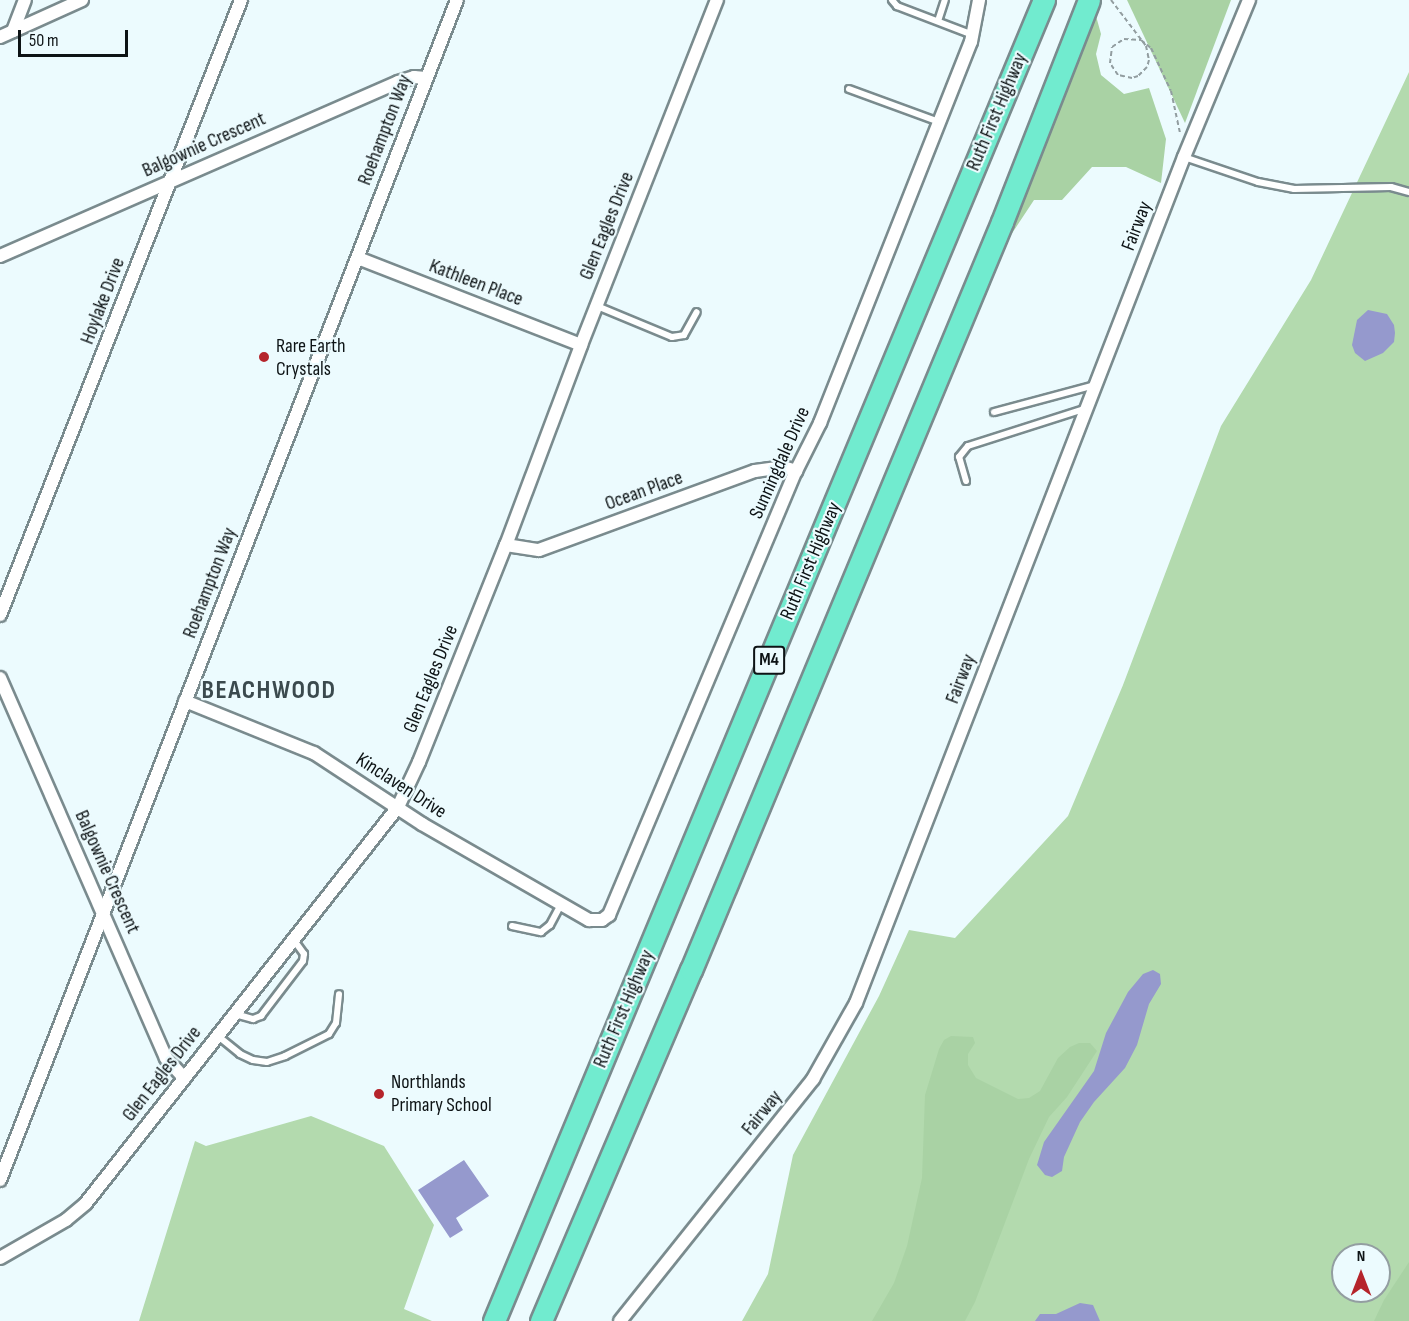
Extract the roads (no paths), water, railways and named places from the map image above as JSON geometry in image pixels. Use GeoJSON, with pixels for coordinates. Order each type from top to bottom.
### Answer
{"type":"FeatureCollection","features":[{"type":"Feature","properties":{"kind":"highway","name":"Ruth First Highway"},"geometry":{"type":"LineString","coordinates":[[494,1321],[1044,0]]}},
{"type":"Feature","properties":{"kind":"highway","name":"M4"},"geometry":{"type":"LineString","coordinates":[[541,1321],[691,970],[970,299],[1089,0]]}},
{"type":"Feature","properties":{"kind":"street"},"geometry":{"type":"LineString","coordinates":[[13,31],[25,0]]}},
{"type":"Feature","properties":{"kind":"street"},"geometry":{"type":"LineString","coordinates":[[0,37],[82,0]]}},
{"type":"Feature","properties":{"kind":"street","name":"Hoylake Drive"},"geometry":{"type":"LineString","coordinates":[[0,615],[241,0]]}},
{"type":"Feature","properties":{"kind":"street","name":"Roehampton Way"},"geometry":{"type":"LineString","coordinates":[[0,1180],[457,0]]}},
{"type":"Feature","properties":{"kind":"street","name":"Glen Eagles Drive"},"geometry":{"type":"LineString","coordinates":[[0,1258],[77,1213],[398,807],[419,762],[506,545],[596,306],[717,0]]}},
{"type":"Feature","properties":{"kind":"street","name":"Sunningdale Drive"},"geometry":{"type":"LineString","coordinates":[[589,920],[602,921],[615,904],[796,471],[820,423],[973,35],[979,0]]}},
{"type":"Feature","properties":{"kind":"street","name":"Fairway"},"geometry":{"type":"LineString","coordinates":[[620,1321],[813,1080],[844,1028],[1088,408],[1184,157],[1249,0]]}},
{"type":"Feature","properties":{"kind":"street","name":"Balgownie Crescent"},"geometry":{"type":"LineString","coordinates":[[0,256],[398,82],[426,78]]}},
{"type":"Feature","properties":{"kind":"street","name":"Kathleen Place"},"geometry":{"type":"LineString","coordinates":[[358,258],[581,345]]}},
{"type":"Feature","properties":{"kind":"street","name":"Ocean Place"},"geometry":{"type":"LineString","coordinates":[[506,545],[539,550],[755,471],[783,467],[796,471]]}},
{"type":"Feature","properties":{"kind":"street","name":"Balgownie Crescent"},"geometry":{"type":"LineString","coordinates":[[0,678],[104,911],[166,1058],[184,1078]]}},
{"type":"Feature","properties":{"kind":"street","name":"Kinclaven Drive"},"geometry":{"type":"LineString","coordinates":[[185,701],[301,746],[422,824],[589,920]]}},
{"type":"Feature","properties":{"kind":"lane"},"geometry":{"type":"LineString","coordinates":[[892,0],[897,6],[973,35]]}},
{"type":"Feature","properties":{"kind":"lane"},"geometry":{"type":"LineString","coordinates":[[938,21],[945,0]]}},
{"type":"Feature","properties":{"kind":"lane"},"geometry":{"type":"LineString","coordinates":[[849,89],[939,122]]}},
{"type":"Feature","properties":{"kind":"lane"},"geometry":{"type":"LineString","coordinates":[[1184,157],[1285,188],[1338,190],[1391,187],[1409,192]]}},
{"type":"Feature","properties":{"kind":"lane"},"geometry":{"type":"LineString","coordinates":[[596,306],[679,338],[687,331],[697,312]]}},
{"type":"Feature","properties":{"kind":"lane"},"geometry":{"type":"LineString","coordinates":[[994,412],[1097,384]]}},
{"type":"Feature","properties":{"kind":"lane"},"geometry":{"type":"LineString","coordinates":[[966,481],[959,458],[968,446],[1088,408]]}},
{"type":"Feature","properties":{"kind":"lane"},"geometry":{"type":"LineString","coordinates":[[512,926],[541,932],[546,929],[561,904]]}},
{"type":"Feature","properties":{"kind":"lane"},"geometry":{"type":"LineString","coordinates":[[235,1014],[253,1019],[261,1016],[303,961],[304,954],[293,940]]}},
{"type":"Feature","properties":{"kind":"lane"},"geometry":{"type":"LineString","coordinates":[[217,1036],[240,1054],[253,1060],[267,1062],[285,1056],[329,1034],[336,1023],[339,994]]}},
{"type":"Feature","properties":{"kind":"water"},"geometry":{"type":"Polygon","coordinates":[[[1368,310],[1387,314],[1394,325],[1395,333],[1394,342],[1383,353],[1365,361],[1355,353],[1352,345],[1357,320],[1368,310]]]}},
{"type":"Feature","properties":{"kind":"water"},"geometry":{"type":"Polygon","coordinates":[[[1153,970],[1160,974],[1161,984],[1149,1004],[1137,1045],[1125,1068],[1094,1102],[1080,1122],[1064,1157],[1062,1171],[1052,1177],[1045,1175],[1037,1165],[1044,1142],[1094,1071],[1106,1033],[1128,992],[1143,974],[1153,970]]]}},
{"type":"Feature","properties":{"kind":"water"},"geometry":{"type":"Polygon","coordinates":[[[464,1160],[489,1196],[456,1218],[463,1230],[450,1238],[418,1190],[464,1160]]]}},
{"type":"Feature","properties":{"kind":"water"},"geometry":{"type":"Polygon","coordinates":[[[1080,1303],[1093,1305],[1100,1321],[1035,1321],[1040,1314],[1056,1314],[1080,1303]]]}},
{"type":"Feature","properties":{"kind":"place","name":"Rare Earth Crystals"},"geometry":{"type":"Point","coordinates":[264,357]}},
{"type":"Feature","properties":{"kind":"place","name":"Northlands Primary School"},"geometry":{"type":"Point","coordinates":[379,1094]}},
{"type":"Feature","properties":{"kind":"district","name":"BEACHWOOD"},"geometry":{"type":"Point","coordinates":[269,691]}}]}
